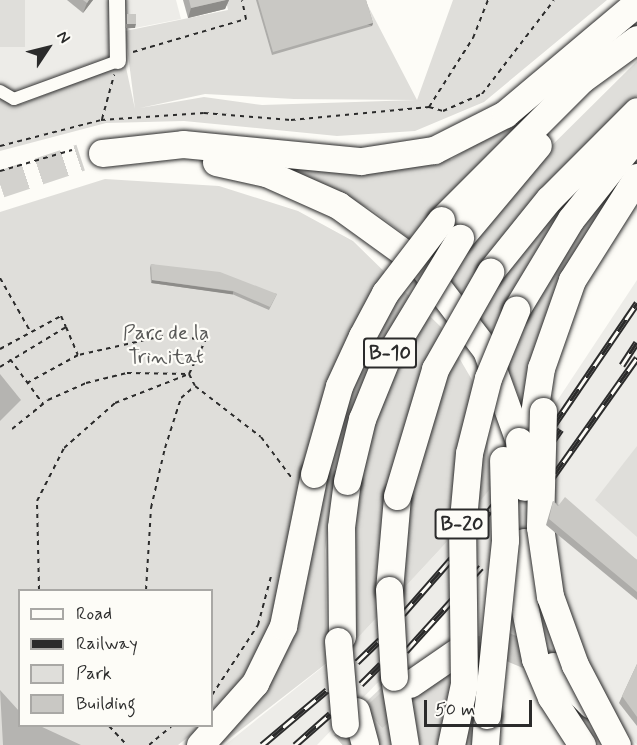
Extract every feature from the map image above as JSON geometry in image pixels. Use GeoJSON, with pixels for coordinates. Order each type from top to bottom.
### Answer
{"type":"FeatureCollection","features":[{"type":"Feature","properties":{"kind":"highway"},"geometry":{"type":"LineString","coordinates":[[85,153],[183,144],[361,161],[434,150],[505,114],[637,3]]}},
{"type":"Feature","properties":{"kind":"highway"},"geometry":{"type":"LineString","coordinates":[[200,745],[249,692],[283,626],[304,481],[358,345],[385,293],[451,229],[574,87],[633,43]]}},
{"type":"Feature","properties":{"kind":"highway","name":"B-10"},"geometry":{"type":"LineString","coordinates":[[405,745],[402,680],[389,590],[397,496],[435,369],[490,272],[549,198],[637,111]]}},
{"type":"Feature","properties":{"kind":"highway","name":"B-20"},"geometry":{"type":"LineString","coordinates":[[451,745],[464,684],[462,530],[469,453],[488,378],[516,310],[571,219],[637,136]]}},
{"type":"Feature","properties":{"kind":"highway"},"geometry":{"type":"LineString","coordinates":[[85,153],[177,159],[311,205],[412,276],[477,366],[496,416],[524,433],[550,596],[575,665],[618,745]]}},
{"type":"Feature","properties":{"kind":"highway"},"geometry":{"type":"LineString","coordinates":[[485,745],[492,717],[497,612],[505,522],[524,433],[572,280],[637,177]]}},
{"type":"Feature","properties":{"kind":"highway","name":"B-10"},"geometry":{"type":"LineString","coordinates":[[350,727],[340,633],[347,481],[362,418],[386,360],[451,229]]}},
{"type":"Feature","properties":{"kind":"highway"},"geometry":{"type":"LineString","coordinates":[[524,433],[524,605],[535,658],[550,697],[582,745]]}},
{"type":"Feature","properties":{"kind":"highway"},"geometry":{"type":"LineString","coordinates":[[402,680],[455,653]]}},
{"type":"Feature","properties":{"kind":"highway"},"geometry":{"type":"LineString","coordinates":[[553,666],[580,691],[618,745]]}},
{"type":"Feature","properties":{"kind":"highway"},"geometry":{"type":"LineString","coordinates":[[492,717],[497,745]]}},
{"type":"Feature","properties":{"kind":"highway"},"geometry":{"type":"LineString","coordinates":[[350,727],[365,745]]}},
{"type":"Feature","properties":{"kind":"street"},"geometry":{"type":"LineString","coordinates":[[0,91],[14,99],[118,61],[117,0]]}},
{"type":"Feature","properties":{"kind":"path"},"geometry":{"type":"LineString","coordinates":[[101,120],[118,61],[246,19],[242,0]]}},
{"type":"Feature","properties":{"kind":"path"},"geometry":{"type":"LineString","coordinates":[[0,146],[101,120],[204,113],[291,120],[429,107],[443,111],[482,94],[554,0]]}},
{"type":"Feature","properties":{"kind":"path"},"geometry":{"type":"LineString","coordinates":[[429,107],[473,38],[487,1]]}},
{"type":"Feature","properties":{"kind":"path"},"geometry":{"type":"LineString","coordinates":[[0,171],[85,153]]}},
{"type":"Feature","properties":{"kind":"path"},"geometry":{"type":"LineString","coordinates":[[0,278],[30,331]]}},
{"type":"Feature","properties":{"kind":"path"},"geometry":{"type":"LineString","coordinates":[[0,349],[61,316],[78,355]]}},
{"type":"Feature","properties":{"kind":"path"},"geometry":{"type":"LineString","coordinates":[[0,367],[66,327]]}},
{"type":"Feature","properties":{"kind":"path"},"geometry":{"type":"LineString","coordinates":[[27,383],[78,355],[102,346],[191,334],[205,341],[189,374],[115,403],[64,448],[37,501],[39,589]]}},
{"type":"Feature","properties":{"kind":"path"},"geometry":{"type":"LineString","coordinates":[[10,360],[43,404]]}},
{"type":"Feature","properties":{"kind":"path"},"geometry":{"type":"LineString","coordinates":[[189,374],[195,386],[261,437],[290,474],[304,481]]}},
{"type":"Feature","properties":{"kind":"path"},"geometry":{"type":"LineString","coordinates":[[12,429],[43,404],[107,377],[189,374]]}},
{"type":"Feature","properties":{"kind":"path"},"geometry":{"type":"LineString","coordinates":[[146,589],[145,558],[156,488],[181,398],[195,386]]}},
{"type":"Feature","properties":{"kind":"path"},"geometry":{"type":"LineString","coordinates":[[213,692],[258,625],[272,570]]}},
{"type":"Feature","properties":{"kind":"path"},"geometry":{"type":"LineString","coordinates":[[110,727],[127,745]]}},
{"type":"Feature","properties":{"kind":"path"},"geometry":{"type":"LineString","coordinates":[[149,745],[171,727]]}},
{"type":"Feature","properties":{"kind":"shaded area"},"geometry":{"type":"Polygon","coordinates":[[[0,0],[110,0],[111,56],[12,91],[0,84],[0,0]]]}},
{"type":"Feature","properties":{"kind":"shaded area"},"geometry":{"type":"Polygon","coordinates":[[[124,0],[176,0],[181,19],[125,30],[124,0]]]}},
{"type":"Feature","properties":{"kind":"shaded area"},"geometry":{"type":"Polygon","coordinates":[[[637,280],[637,745],[608,708],[512,614],[512,554],[531,525],[317,745],[225,745],[354,642],[444,545],[553,407],[637,280]]]}},
{"type":"Feature","properties":{"kind":"shaded area"},"geometry":{"type":"Polygon","coordinates":[[[0,374],[21,400],[0,421],[0,374]]]}},
{"type":"Feature","properties":{"kind":"shaded area"},"geometry":{"type":"Polygon","coordinates":[[[0,690],[18,710],[18,727],[42,727],[81,745],[3,745],[0,690]]]}},
{"type":"Feature","properties":{"kind":"green space"},"geometry":{"type":"Polygon","coordinates":[[[0,0],[25,0],[25,47],[0,47],[0,0]]]}},
{"type":"Feature","properties":{"kind":"green space"},"geometry":{"type":"Polygon","coordinates":[[[226,0],[365,0],[417,100],[453,0],[607,0],[484,102],[415,131],[337,136],[184,121],[106,123],[0,151],[0,97],[22,104],[125,63],[135,109],[125,31],[228,10],[226,0]],[[205,94],[140,108],[204,97],[262,105],[417,100],[294,99],[205,94]]]}},
{"type":"Feature","properties":{"kind":"green space"},"geometry":{"type":"Polygon","coordinates":[[[637,61],[637,96],[616,115],[533,236],[596,168],[562,253],[637,152],[637,168],[527,415],[495,340],[432,256],[371,209],[275,164],[447,156],[451,160],[549,95],[451,193],[516,181],[637,61]]]}},
{"type":"Feature","properties":{"kind":"green space","name":"Parc de la Trinitat"},"geometry":{"type":"Polygon","coordinates":[[[105,179],[219,186],[298,211],[353,241],[441,327],[475,385],[487,425],[490,489],[444,545],[354,642],[221,745],[213,745],[252,704],[286,645],[307,576],[325,476],[304,472],[276,610],[256,659],[213,716],[213,589],[18,589],[18,727],[201,727],[178,745],[0,745],[0,212],[105,179]],[[335,468],[325,550],[327,650],[353,627],[349,558],[359,473],[335,468]],[[386,492],[378,600],[402,576],[410,498],[386,492]]]}},
{"type":"Feature","properties":{"kind":"green space"},"geometry":{"type":"Polygon","coordinates":[[[637,446],[637,537],[595,500],[637,446]]]}},
{"type":"Feature","properties":{"kind":"green space"},"geometry":{"type":"Polygon","coordinates":[[[455,659],[477,702],[474,745],[420,745],[410,691],[455,659]]]}},
{"type":"Feature","properties":{"kind":"green space"},"geometry":{"type":"Polygon","coordinates":[[[383,686],[395,745],[377,745],[366,702],[383,686]]]}},
{"type":"Feature","properties":{"kind":"building"},"geometry":{"type":"Polygon","coordinates":[[[189,0],[226,0],[191,8],[189,0]]]}},
{"type":"Feature","properties":{"kind":"building"},"geometry":{"type":"Polygon","coordinates":[[[258,0],[366,0],[373,23],[273,52],[258,0]]]}},
{"type":"Feature","properties":{"kind":"building"},"geometry":{"type":"Polygon","coordinates":[[[127,14],[136,14],[136,24],[127,24],[127,14]]]}},
{"type":"Feature","properties":{"kind":"building"},"geometry":{"type":"Polygon","coordinates":[[[151,264],[220,272],[277,294],[270,307],[233,291],[152,280],[151,264]]]}},
{"type":"Feature","properties":{"kind":"building"},"geometry":{"type":"Polygon","coordinates":[[[565,497],[637,560],[637,592],[549,519],[553,501],[558,506],[565,497]]]}},
{"type":"Feature","properties":{"kind":"building"},"geometry":{"type":"Polygon","coordinates":[[[637,664],[637,717],[622,696],[637,664]]]}},
{"type":"Feature","properties":{"kind":"tunnel"},"geometry":{"type":"LineString","coordinates":[[0,184],[81,157]]}},
{"type":"Feature","properties":{"kind":"tunnel"},"geometry":{"type":"LineString","coordinates":[[455,653],[504,645],[552,665]]}},
{"type":"Feature","properties":{"kind":"tunnel"},"geometry":{"type":"LineString","coordinates":[[343,745],[410,684]]}},
{"type":"Feature","properties":{"kind":"railway"},"geometry":{"type":"LineString","coordinates":[[547,435],[637,303]]}},
{"type":"Feature","properties":{"kind":"railway"},"geometry":{"type":"LineString","coordinates":[[622,365],[637,342]]}},
{"type":"Feature","properties":{"kind":"railway"},"geometry":{"type":"LineString","coordinates":[[547,485],[637,358]]}},
{"type":"Feature","properties":{"kind":"railway"},"geometry":{"type":"LineString","coordinates":[[547,449],[561,429]]}},
{"type":"Feature","properties":{"kind":"railway"},"geometry":{"type":"LineString","coordinates":[[472,533],[494,505]]}},
{"type":"Feature","properties":{"kind":"railway"},"geometry":{"type":"LineString","coordinates":[[403,614],[452,558]]}},
{"type":"Feature","properties":{"kind":"railway"},"geometry":{"type":"LineString","coordinates":[[473,576],[481,567]]}},
{"type":"Feature","properties":{"kind":"railway"},"geometry":{"type":"LineString","coordinates":[[406,651],[453,599]]}},
{"type":"Feature","properties":{"kind":"railway"},"geometry":{"type":"LineString","coordinates":[[357,662],[380,640]]}},
{"type":"Feature","properties":{"kind":"railway"},"geometry":{"type":"LineString","coordinates":[[361,684],[381,664]]}},
{"type":"Feature","properties":{"kind":"railway"},"geometry":{"type":"LineString","coordinates":[[262,745],[327,690]]}},
{"type":"Feature","properties":{"kind":"railway"},"geometry":{"type":"LineString","coordinates":[[295,745],[330,714]]}}]}
